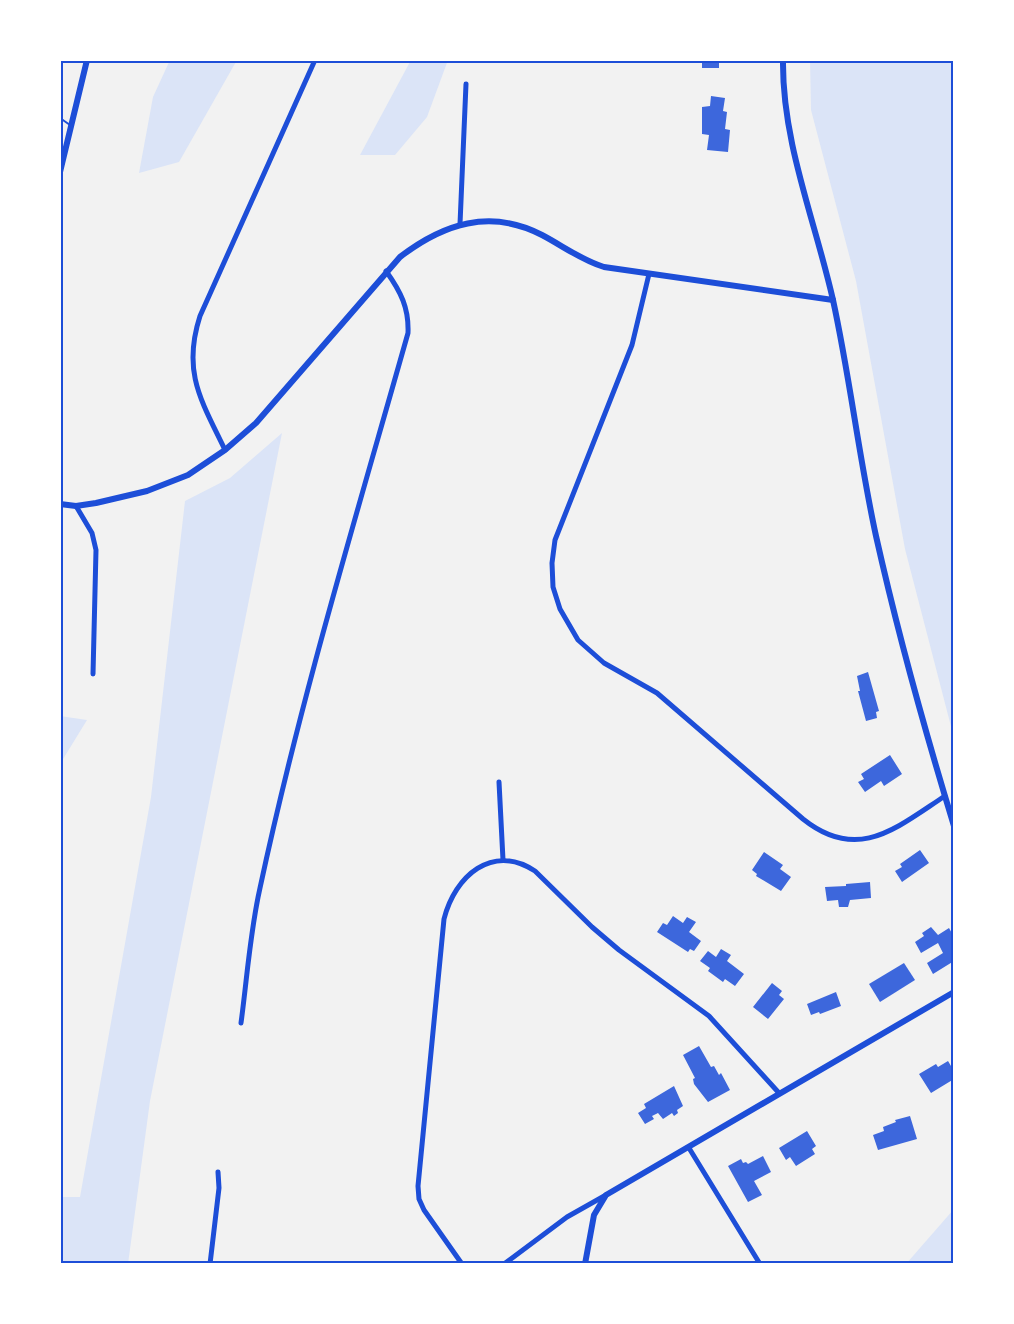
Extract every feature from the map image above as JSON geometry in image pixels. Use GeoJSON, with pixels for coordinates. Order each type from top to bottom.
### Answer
{"type":"FeatureCollection","features":[{"type":"Feature","properties":{"kind":"street"},"geometry":{"type":"LineString","coordinates":[[60,172],[87,60]]}},
{"type":"Feature","properties":{"kind":"street"},"geometry":{"type":"LineString","coordinates":[[225,450],[203,404],[195,380],[192,355],[194,337],[200,316],[315,60]]}},
{"type":"Feature","properties":{"kind":"street"},"geometry":{"type":"LineString","coordinates":[[783,60],[794,152],[833,300],[876,535],[891,600],[954,826]]}},
{"type":"Feature","properties":{"kind":"street"},"geometry":{"type":"LineString","coordinates":[[460,224],[466,84]]}},
{"type":"Feature","properties":{"kind":"street"},"geometry":{"type":"LineString","coordinates":[[60,504],[76,506],[125,497],[166,484],[197,469],[225,450],[256,423],[386,271],[414,246],[437,233],[460,224],[485,222],[517,226],[541,235],[592,263],[650,274],[833,300]]}},
{"type":"Feature","properties":{"kind":"street"},"geometry":{"type":"LineString","coordinates":[[242,1023],[259,890],[335,590],[408,333],[405,303],[399,289],[386,271]]}},
{"type":"Feature","properties":{"kind":"street"},"geometry":{"type":"LineString","coordinates":[[650,274],[632,345],[555,540],[552,563],[554,587],[565,620],[578,639],[595,656],[657,693],[815,829],[829,836],[844,840],[859,840],[882,835],[945,796]]}},
{"type":"Feature","properties":{"kind":"street"},"geometry":{"type":"LineString","coordinates":[[76,506],[92,533],[96,550],[93,674]]}},
{"type":"Feature","properties":{"kind":"street"},"geometry":{"type":"LineString","coordinates":[[499,783],[503,860]]}},
{"type":"Feature","properties":{"kind":"street"},"geometry":{"type":"LineString","coordinates":[[462,1264],[424,1209],[419,1199],[418,1186],[441,943],[447,906],[459,885],[483,865],[503,860],[526,865],[536,871],[592,927],[619,950],[709,1016],[779,1093]]}},
{"type":"Feature","properties":{"kind":"street"},"geometry":{"type":"LineString","coordinates":[[504,1264],[567,1217],[954,992]]}},
{"type":"Feature","properties":{"kind":"street"},"geometry":{"type":"LineString","coordinates":[[688,1148],[760,1264]]}},
{"type":"Feature","properties":{"kind":"street"},"geometry":{"type":"LineString","coordinates":[[210,1264],[219,1188],[218,1172]]}},
{"type":"Feature","properties":{"kind":"street"},"geometry":{"type":"LineString","coordinates":[[585,1264],[594,1215],[606,1195]]}},
{"type":"Feature","properties":{"kind":"lane"},"geometry":{"type":"LineString","coordinates":[[60,118],[72,127]]}},
{"type":"Feature","properties":{"kind":"shaded area"},"geometry":{"type":"Polygon","coordinates":[[[170,60],[237,60],[179,162],[139,173],[153,97],[170,60]]]}},
{"type":"Feature","properties":{"kind":"shaded area"},"geometry":{"type":"Polygon","coordinates":[[[411,60],[448,60],[427,117],[395,155],[360,155],[411,60]]]}},
{"type":"Feature","properties":{"kind":"shaded area"},"geometry":{"type":"Polygon","coordinates":[[[810,60],[954,60],[954,738],[905,549],[856,281],[811,110],[810,60]]]}},
{"type":"Feature","properties":{"kind":"shaded area"},"geometry":{"type":"Polygon","coordinates":[[[282,433],[150,1101],[128,1264],[60,1264],[60,1197],[80,1197],[151,797],[185,501],[230,478],[282,433]]]}},
{"type":"Feature","properties":{"kind":"shaded area"},"geometry":{"type":"Polygon","coordinates":[[[60,716],[87,720],[60,764],[60,716]]]}},
{"type":"Feature","properties":{"kind":"shaded area"},"geometry":{"type":"Polygon","coordinates":[[[954,1209],[954,1264],[906,1264],[954,1209]]]}},
{"type":"Feature","properties":{"kind":"building"},"geometry":{"type":"Polygon","coordinates":[[[702,60],[719,60],[719,68],[702,68],[702,60]]]}},
{"type":"Feature","properties":{"kind":"building"},"geometry":{"type":"Polygon","coordinates":[[[711,96],[725,98],[723,111],[727,112],[725,129],[730,130],[728,152],[707,150],[709,135],[702,134],[702,107],[710,106],[711,96]]]}},
{"type":"Feature","properties":{"kind":"building"},"geometry":{"type":"Polygon","coordinates":[[[868,672],[879,711],[876,712],[877,718],[866,721],[858,691],[860,691],[857,676],[868,672]]]}},
{"type":"Feature","properties":{"kind":"building"},"geometry":{"type":"Polygon","coordinates":[[[890,755],[902,774],[884,786],[881,781],[865,792],[858,782],[864,779],[861,774],[890,755]]]}},
{"type":"Feature","properties":{"kind":"building"},"geometry":{"type":"Polygon","coordinates":[[[920,850],[929,863],[902,882],[895,871],[902,867],[900,864],[920,850]]]}},
{"type":"Feature","properties":{"kind":"building"},"geometry":{"type":"Polygon","coordinates":[[[764,852],[783,865],[780,869],[791,877],[781,891],[756,876],[757,874],[752,870],[764,852]]]}},
{"type":"Feature","properties":{"kind":"building"},"geometry":{"type":"Polygon","coordinates":[[[870,882],[871,898],[850,900],[848,907],[839,907],[838,900],[827,901],[825,887],[870,882]]]}},
{"type":"Feature","properties":{"kind":"building"},"geometry":{"type":"Polygon","coordinates":[[[673,916],[683,923],[687,917],[696,922],[689,932],[701,941],[694,951],[690,949],[688,952],[657,932],[663,923],[667,925],[673,916]]]}},
{"type":"Feature","properties":{"kind":"building"},"geometry":{"type":"Polygon","coordinates":[[[931,927],[938,935],[949,928],[954,937],[954,961],[933,974],[927,963],[943,953],[938,943],[921,953],[915,942],[931,927]]]}},
{"type":"Feature","properties":{"kind":"building"},"geometry":{"type":"Polygon","coordinates":[[[721,949],[731,955],[727,961],[744,974],[735,986],[725,979],[723,982],[708,971],[710,968],[700,961],[708,951],[716,957],[721,949]]]}},
{"type":"Feature","properties":{"kind":"building"},"geometry":{"type":"Polygon","coordinates":[[[904,963],[915,980],[880,1002],[869,984],[904,963]]]}},
{"type":"Feature","properties":{"kind":"building"},"geometry":{"type":"Polygon","coordinates":[[[772,983],[782,991],[779,995],[784,999],[768,1019],[753,1007],[772,983]]]}},
{"type":"Feature","properties":{"kind":"building"},"geometry":{"type":"Polygon","coordinates":[[[836,992],[841,1006],[811,1015],[807,1004],[836,992]]]}},
{"type":"Feature","properties":{"kind":"building"},"geometry":{"type":"Polygon","coordinates":[[[699,1046],[711,1067],[714,1066],[719,1075],[721,1073],[730,1090],[708,1102],[694,1084],[693,1079],[695,1078],[683,1055],[699,1046]]]}},
{"type":"Feature","properties":{"kind":"building"},"geometry":{"type":"Polygon","coordinates":[[[948,1061],[954,1071],[954,1079],[931,1093],[919,1074],[936,1064],[938,1067],[948,1061]]]}},
{"type":"Feature","properties":{"kind":"building"},"geometry":{"type":"Polygon","coordinates":[[[674,1086],[683,1106],[677,1110],[678,1113],[674,1116],[672,1113],[663,1119],[658,1113],[652,1116],[654,1119],[645,1124],[638,1113],[646,1108],[644,1104],[674,1086]]]}},
{"type":"Feature","properties":{"kind":"building"},"geometry":{"type":"Polygon","coordinates":[[[910,1116],[917,1139],[878,1150],[873,1135],[884,1131],[883,1127],[896,1122],[895,1120],[910,1116]]]}},
{"type":"Feature","properties":{"kind":"building"},"geometry":{"type":"Polygon","coordinates":[[[807,1131],[816,1146],[812,1149],[815,1154],[796,1166],[790,1157],[786,1160],[779,1148],[807,1131]]]}},
{"type":"Feature","properties":{"kind":"building"},"geometry":{"type":"Polygon","coordinates":[[[763,1156],[771,1172],[754,1181],[762,1195],[748,1202],[728,1166],[741,1159],[743,1163],[748,1164],[763,1156]]]}}]}
